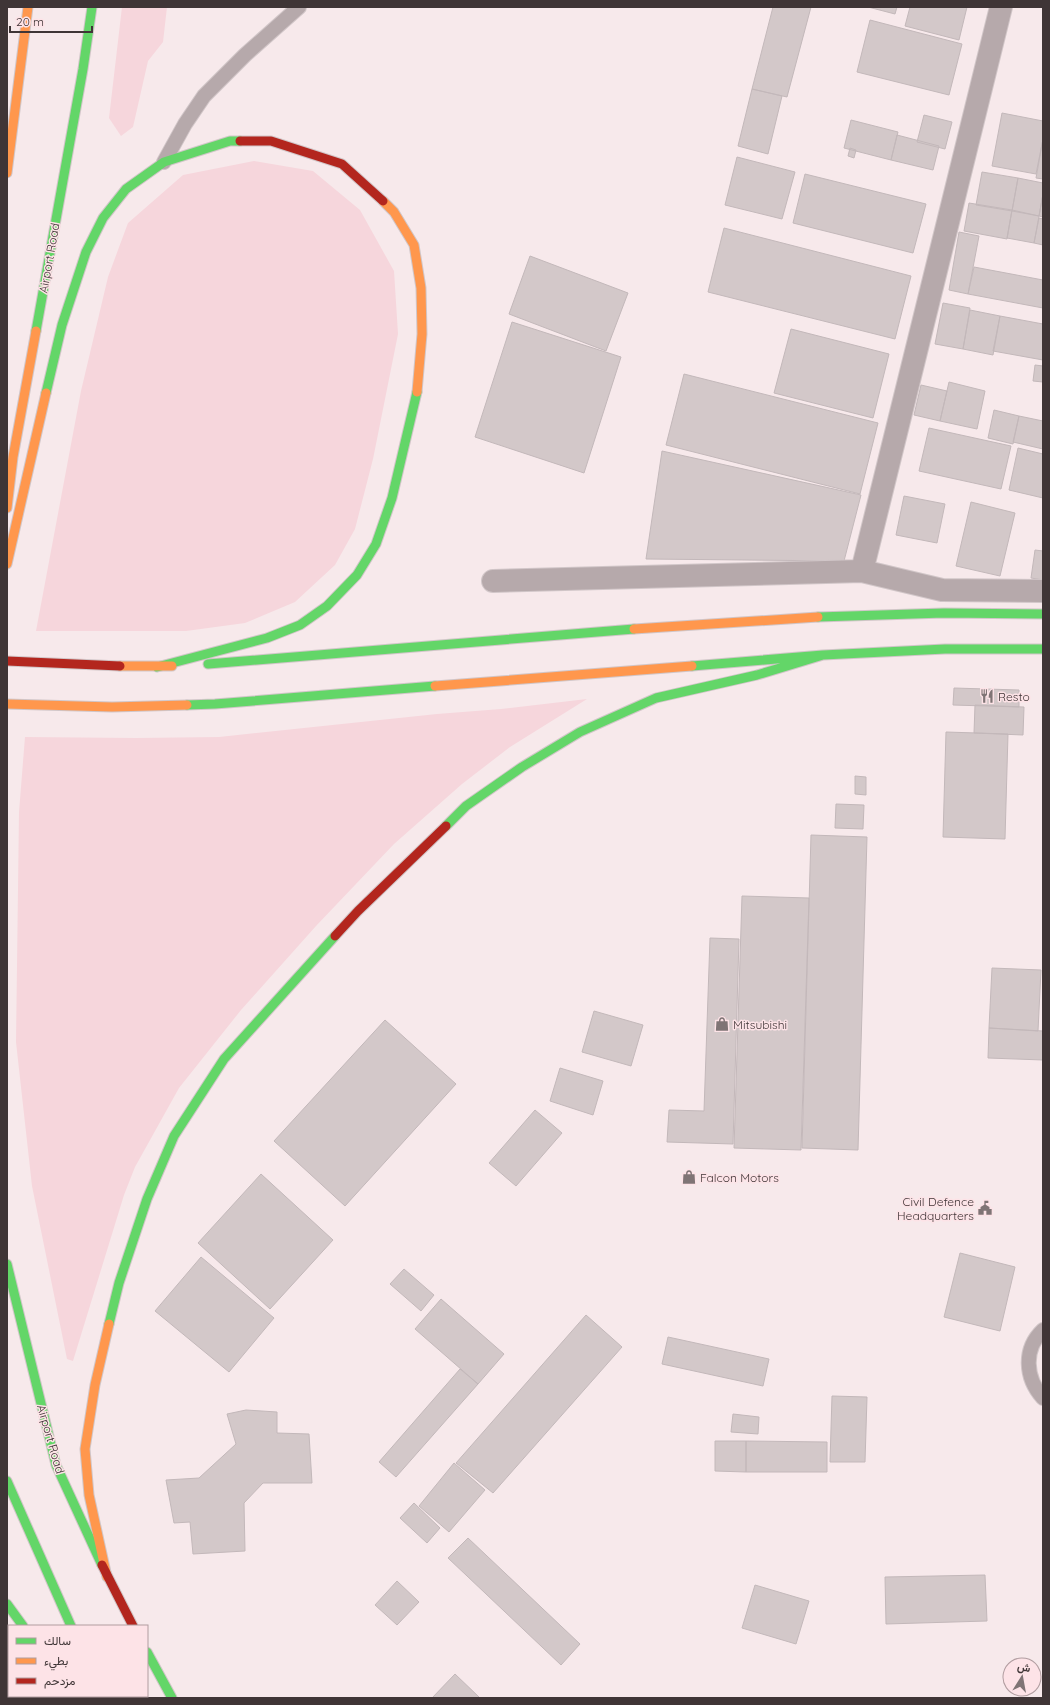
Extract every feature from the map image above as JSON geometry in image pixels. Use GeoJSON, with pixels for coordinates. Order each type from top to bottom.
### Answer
{"type":"FeatureCollection","features":[{"type":"Feature","properties":{"kind":"highway"},"geometry":{"type":"LineString","coordinates":[[7,173],[28,7]]}},
{"type":"Feature","properties":{"kind":"highway","name":"Airport Road"},"geometry":{"type":"LineString","coordinates":[[7,508],[13,457],[83,69],[92,7]]}},
{"type":"Feature","properties":{"kind":"highway"},"geometry":{"type":"LineString","coordinates":[[7,564],[62,325],[86,252],[103,218],[126,189],[164,162],[230,141],[271,141],[342,164],[394,212],[414,245],[421,288],[422,334],[418,390],[392,498],[376,544],[357,575],[327,606],[300,625],[267,638],[157,667]]}},
{"type":"Feature","properties":{"kind":"highway"},"geometry":{"type":"LineString","coordinates":[[7,661],[157,667],[327,656],[668,626],[849,615],[944,613],[1043,614]]}},
{"type":"Feature","properties":{"kind":"highway"},"geometry":{"type":"LineString","coordinates":[[7,704],[112,707],[215,704],[823,655],[945,649],[1043,649]]}},
{"type":"Feature","properties":{"kind":"highway"},"geometry":{"type":"LineString","coordinates":[[107,1577],[89,1495],[85,1449],[95,1385],[119,1283],[148,1199],[174,1136],[224,1059],[363,906],[466,806],[522,767],[580,732],[656,698],[757,675],[823,655]]}},
{"type":"Feature","properties":{"kind":"highway","name":"Airport Road"},"geometry":{"type":"LineString","coordinates":[[7,1264],[56,1465],[107,1577],[132,1625]]}},
{"type":"Feature","properties":{"kind":"highway"},"geometry":{"type":"LineString","coordinates":[[7,1481],[71,1625]]}},
{"type":"Feature","properties":{"kind":"highway"},"geometry":{"type":"LineString","coordinates":[[7,1604],[23,1625]]}},
{"type":"Feature","properties":{"kind":"highway"},"geometry":{"type":"LineString","coordinates":[[148,1654],[172,1698]]}},
{"type":"Feature","properties":{"kind":"street"},"geometry":{"type":"LineString","coordinates":[[862,571],[1001,7]]}},
{"type":"Feature","properties":{"kind":"street"},"geometry":{"type":"LineString","coordinates":[[493,581],[862,571],[942,590],[1043,591]]}},
{"type":"Feature","properties":{"kind":"lane"},"geometry":{"type":"LineString","coordinates":[[164,162],[185,124],[204,96],[245,55],[299,7]]}},
{"type":"Feature","properties":{"kind":"lane"},"geometry":{"type":"LineString","coordinates":[[1043,1330],[1038,1335],[1031,1347],[1028,1360],[1029,1373],[1034,1386],[1043,1398]]}},
{"type":"Feature","properties":{"kind":"shaded area"},"geometry":{"type":"Polygon","coordinates":[[[122,7],[167,7],[163,42],[148,61],[133,127],[121,136],[109,118],[122,7]]]}},
{"type":"Feature","properties":{"kind":"shaded area"},"geometry":{"type":"Polygon","coordinates":[[[254,161],[313,171],[360,210],[394,271],[398,334],[373,459],[355,529],[335,565],[295,602],[245,623],[186,631],[36,631],[81,391],[108,277],[128,223],[183,175],[254,161]]]}},
{"type":"Feature","properties":{"kind":"shaded area"},"geometry":{"type":"Polygon","coordinates":[[[587,699],[510,747],[462,784],[394,844],[316,926],[241,1010],[179,1088],[135,1167],[124,1195],[73,1361],[67,1359],[32,1186],[16,1042],[19,812],[25,737],[219,737],[587,699]]]}},
{"type":"Feature","properties":{"kind":"building"},"geometry":{"type":"Polygon","coordinates":[[[773,7],[811,7],[787,97],[752,89],[773,7]]]}},
{"type":"Feature","properties":{"kind":"building"},"geometry":{"type":"Polygon","coordinates":[[[868,7],[897,7],[895,14],[868,7]]]}},
{"type":"Feature","properties":{"kind":"building"},"geometry":{"type":"Polygon","coordinates":[[[910,7],[967,7],[959,40],[905,26],[910,7]]]}},
{"type":"Feature","properties":{"kind":"building"},"geometry":{"type":"Polygon","coordinates":[[[870,20],[962,44],[949,95],[857,72],[870,20]]]}},
{"type":"Feature","properties":{"kind":"building"},"geometry":{"type":"Polygon","coordinates":[[[752,89],[782,96],[768,154],[738,146],[752,89]]]}},
{"type":"Feature","properties":{"kind":"building"},"geometry":{"type":"Polygon","coordinates":[[[1002,113],[1043,121],[1043,139],[1036,174],[992,166],[1002,113]]]}},
{"type":"Feature","properties":{"kind":"building"},"geometry":{"type":"Polygon","coordinates":[[[924,115],[952,122],[945,149],[917,142],[924,115]]]}},
{"type":"Feature","properties":{"kind":"building"},"geometry":{"type":"Polygon","coordinates":[[[851,120],[898,132],[891,160],[844,148],[851,120]]]}},
{"type":"Feature","properties":{"kind":"building"},"geometry":{"type":"Polygon","coordinates":[[[897,135],[939,146],[933,170],[891,160],[897,135]]]}},
{"type":"Feature","properties":{"kind":"building"},"geometry":{"type":"Polygon","coordinates":[[[1043,139],[1043,179],[1036,178],[1043,139]]]}},
{"type":"Feature","properties":{"kind":"building"},"geometry":{"type":"Polygon","coordinates":[[[850,148],[856,150],[854,158],[848,156],[850,148]]]}},
{"type":"Feature","properties":{"kind":"building"},"geometry":{"type":"Polygon","coordinates":[[[737,157],[795,172],[782,219],[725,205],[737,157]]]}},
{"type":"Feature","properties":{"kind":"building"},"geometry":{"type":"Polygon","coordinates":[[[982,172],[1018,178],[1012,211],[976,205],[982,172]]]}},
{"type":"Feature","properties":{"kind":"building"},"geometry":{"type":"Polygon","coordinates":[[[805,174],[926,204],[913,253],[793,223],[805,174]]]}},
{"type":"Feature","properties":{"kind":"building"},"geometry":{"type":"Polygon","coordinates":[[[1018,178],[1043,183],[1043,194],[1039,216],[1012,211],[1018,178]]]}},
{"type":"Feature","properties":{"kind":"building"},"geometry":{"type":"Polygon","coordinates":[[[1043,194],[1043,217],[1039,216],[1043,194]]]}},
{"type":"Feature","properties":{"kind":"building"},"geometry":{"type":"Polygon","coordinates":[[[969,203],[1012,210],[1007,239],[964,231],[969,203]]]}},
{"type":"Feature","properties":{"kind":"building"},"geometry":{"type":"Polygon","coordinates":[[[1012,210],[1039,216],[1034,243],[1007,238],[1012,210]]]}},
{"type":"Feature","properties":{"kind":"building"},"geometry":{"type":"Polygon","coordinates":[[[1039,218],[1043,219],[1043,245],[1034,243],[1039,218]]]}},
{"type":"Feature","properties":{"kind":"building"},"geometry":{"type":"Polygon","coordinates":[[[724,228],[911,276],[895,339],[708,292],[724,228]]]}},
{"type":"Feature","properties":{"kind":"building"},"geometry":{"type":"Polygon","coordinates":[[[959,232],[979,236],[968,294],[949,290],[959,232]]]}},
{"type":"Feature","properties":{"kind":"building"},"geometry":{"type":"Polygon","coordinates":[[[530,256],[628,293],[606,351],[509,314],[530,256]]]}},
{"type":"Feature","properties":{"kind":"building"},"geometry":{"type":"Polygon","coordinates":[[[974,267],[1043,280],[1043,308],[968,294],[974,267]]]}},
{"type":"Feature","properties":{"kind":"building"},"geometry":{"type":"Polygon","coordinates":[[[943,303],[970,308],[963,349],[935,344],[943,303]]]}},
{"type":"Feature","properties":{"kind":"building"},"geometry":{"type":"Polygon","coordinates":[[[970,310],[1000,316],[993,355],[963,349],[970,310]]]}},
{"type":"Feature","properties":{"kind":"building"},"geometry":{"type":"Polygon","coordinates":[[[1000,316],[1043,324],[1043,360],[993,351],[1000,316]]]}},
{"type":"Feature","properties":{"kind":"building"},"geometry":{"type":"Polygon","coordinates":[[[512,322],[621,357],[584,473],[475,437],[512,322]]]}},
{"type":"Feature","properties":{"kind":"building"},"geometry":{"type":"Polygon","coordinates":[[[791,329],[889,354],[873,418],[774,393],[791,329]]]}},
{"type":"Feature","properties":{"kind":"building"},"geometry":{"type":"Polygon","coordinates":[[[1035,365],[1043,366],[1043,382],[1033,381],[1035,365]]]}},
{"type":"Feature","properties":{"kind":"building"},"geometry":{"type":"Polygon","coordinates":[[[684,374],[878,423],[860,494],[666,445],[684,374]]]}},
{"type":"Feature","properties":{"kind":"building"},"geometry":{"type":"Polygon","coordinates":[[[949,382],[985,391],[977,429],[940,421],[949,382]]]}},
{"type":"Feature","properties":{"kind":"building"},"geometry":{"type":"Polygon","coordinates":[[[921,385],[947,391],[940,421],[914,415],[921,385]]]}},
{"type":"Feature","properties":{"kind":"building"},"geometry":{"type":"Polygon","coordinates":[[[994,410],[1019,416],[1013,444],[988,438],[994,410]]]}},
{"type":"Feature","properties":{"kind":"building"},"geometry":{"type":"Polygon","coordinates":[[[1019,416],[1043,421],[1043,449],[1013,442],[1019,416]]]}},
{"type":"Feature","properties":{"kind":"building"},"geometry":{"type":"Polygon","coordinates":[[[929,428],[1011,446],[1001,489],[919,471],[929,428]]]}},
{"type":"Feature","properties":{"kind":"building"},"geometry":{"type":"Polygon","coordinates":[[[1018,448],[1043,454],[1043,498],[1009,490],[1018,448]]]}},
{"type":"Feature","properties":{"kind":"building"},"geometry":{"type":"Polygon","coordinates":[[[662,451],[861,495],[844,561],[646,559],[662,451]]]}},
{"type":"Feature","properties":{"kind":"building"},"geometry":{"type":"Polygon","coordinates":[[[904,496],[945,504],[937,543],[896,535],[904,496]]]}},
{"type":"Feature","properties":{"kind":"building"},"geometry":{"type":"Polygon","coordinates":[[[971,502],[1015,513],[1000,576],[956,566],[971,502]]]}},
{"type":"Feature","properties":{"kind":"building"},"geometry":{"type":"Polygon","coordinates":[[[1035,550],[1043,551],[1043,580],[1031,578],[1035,550]]]}},
{"type":"Feature","properties":{"kind":"building"},"geometry":{"type":"Polygon","coordinates":[[[954,688],[1019,690],[1019,707],[953,705],[954,688]]]}},
{"type":"Feature","properties":{"kind":"building"},"geometry":{"type":"Polygon","coordinates":[[[975,705],[1024,707],[1023,735],[974,733],[975,705]]]}},
{"type":"Feature","properties":{"kind":"building"},"geometry":{"type":"Polygon","coordinates":[[[946,732],[1008,734],[1005,839],[943,837],[946,732]]]}},
{"type":"Feature","properties":{"kind":"building"},"geometry":{"type":"Polygon","coordinates":[[[855,776],[866,777],[866,795],[855,794],[855,776]]]}},
{"type":"Feature","properties":{"kind":"building"},"geometry":{"type":"Polygon","coordinates":[[[836,804],[864,805],[863,829],[835,828],[836,804]]]}},
{"type":"Feature","properties":{"kind":"building"},"geometry":{"type":"Polygon","coordinates":[[[811,835],[867,837],[858,1150],[802,1148],[811,835]]]}},
{"type":"Feature","properties":{"kind":"building"},"geometry":{"type":"Polygon","coordinates":[[[742,896],[809,898],[801,1150],[734,1148],[742,896]]]}},
{"type":"Feature","properties":{"kind":"building","name":"Mitsubishi"},"geometry":{"type":"Polygon","coordinates":[[[710,938],[739,939],[733,1144],[667,1142],[669,1110],[704,1111],[710,938]]]}},
{"type":"Feature","properties":{"kind":"building"},"geometry":{"type":"Polygon","coordinates":[[[992,968],[1041,970],[1038,1031],[989,1028],[992,968]]]}},
{"type":"Feature","properties":{"kind":"building"},"geometry":{"type":"Polygon","coordinates":[[[594,1011],[643,1025],[631,1066],[582,1052],[594,1011]]]}},
{"type":"Feature","properties":{"kind":"building"},"geometry":{"type":"Polygon","coordinates":[[[385,1020],[456,1084],[345,1206],[274,1141],[385,1020]]]}},
{"type":"Feature","properties":{"kind":"building"},"geometry":{"type":"Polygon","coordinates":[[[989,1028],[1043,1031],[1043,1060],[988,1058],[989,1028]]]}},
{"type":"Feature","properties":{"kind":"building"},"geometry":{"type":"Polygon","coordinates":[[[560,1068],[603,1081],[593,1115],[550,1101],[560,1068]]]}},
{"type":"Feature","properties":{"kind":"building"},"geometry":{"type":"Polygon","coordinates":[[[535,1110],[562,1133],[516,1186],[489,1163],[535,1110]]]}},
{"type":"Feature","properties":{"kind":"building"},"geometry":{"type":"Polygon","coordinates":[[[261,1174],[333,1240],[270,1309],[198,1243],[261,1174]]]}},
{"type":"Feature","properties":{"kind":"building"},"geometry":{"type":"Polygon","coordinates":[[[960,1253],[1015,1267],[1000,1331],[944,1317],[960,1253]]]}},
{"type":"Feature","properties":{"kind":"building"},"geometry":{"type":"Polygon","coordinates":[[[201,1257],[274,1318],[229,1372],[155,1311],[201,1257]]]}},
{"type":"Feature","properties":{"kind":"building"},"geometry":{"type":"Polygon","coordinates":[[[404,1269],[434,1295],[421,1311],[390,1284],[404,1269]]]}},
{"type":"Feature","properties":{"kind":"building"},"geometry":{"type":"Polygon","coordinates":[[[441,1299],[504,1354],[478,1384],[415,1329],[441,1299]]]}},
{"type":"Feature","properties":{"kind":"building"},"geometry":{"type":"Polygon","coordinates":[[[586,1315],[622,1347],[493,1493],[456,1463],[586,1315]]]}},
{"type":"Feature","properties":{"kind":"building"},"geometry":{"type":"Polygon","coordinates":[[[668,1337],[769,1359],[763,1386],[662,1364],[668,1337]]]}},
{"type":"Feature","properties":{"kind":"building"},"geometry":{"type":"Polygon","coordinates":[[[460,1369],[478,1384],[396,1477],[379,1462],[460,1369]]]}},
{"type":"Feature","properties":{"kind":"building"},"geometry":{"type":"Polygon","coordinates":[[[832,1396],[867,1397],[865,1462],[830,1462],[832,1396]]]}},
{"type":"Feature","properties":{"kind":"building"},"geometry":{"type":"Polygon","coordinates":[[[246,1410],[277,1412],[277,1433],[309,1434],[312,1483],[263,1483],[244,1503],[245,1551],[193,1554],[190,1522],[174,1523],[166,1480],[199,1478],[236,1444],[227,1414],[246,1410]]]}},
{"type":"Feature","properties":{"kind":"building"},"geometry":{"type":"Polygon","coordinates":[[[733,1414],[759,1417],[758,1434],[731,1432],[733,1414]]]}},
{"type":"Feature","properties":{"kind":"building"},"geometry":{"type":"Polygon","coordinates":[[[715,1441],[746,1441],[746,1472],[715,1471],[715,1441]]]}},
{"type":"Feature","properties":{"kind":"building"},"geometry":{"type":"Polygon","coordinates":[[[746,1441],[827,1442],[827,1472],[746,1472],[746,1441]]]}},
{"type":"Feature","properties":{"kind":"building"},"geometry":{"type":"Polygon","coordinates":[[[454,1463],[485,1490],[449,1532],[419,1506],[454,1463]]]}},
{"type":"Feature","properties":{"kind":"building"},"geometry":{"type":"Polygon","coordinates":[[[414,1503],[440,1528],[427,1543],[400,1518],[414,1503]]]}},
{"type":"Feature","properties":{"kind":"building"},"geometry":{"type":"Polygon","coordinates":[[[468,1538],[580,1644],[561,1665],[448,1558],[468,1538]]]}},
{"type":"Feature","properties":{"kind":"building"},"geometry":{"type":"Polygon","coordinates":[[[985,1575],[987,1621],[886,1624],[885,1577],[985,1575]]]}},
{"type":"Feature","properties":{"kind":"building"},"geometry":{"type":"Polygon","coordinates":[[[397,1581],[419,1602],[397,1625],[375,1605],[397,1581]]]}},
{"type":"Feature","properties":{"kind":"building"},"geometry":{"type":"Polygon","coordinates":[[[755,1585],[809,1601],[796,1644],[742,1628],[755,1585]]]}},
{"type":"Feature","properties":{"kind":"building"},"geometry":{"type":"Polygon","coordinates":[[[455,1674],[479,1697],[479,1698],[432,1698],[455,1674]]]}},
{"type":"Feature","properties":{"kind":"traffic: fast"},"geometry":{"type":"LineString","coordinates":[[36,331],[83,69],[92,7]]}},
{"type":"Feature","properties":{"kind":"traffic: fast"},"geometry":{"type":"LineString","coordinates":[[46,393],[62,325],[86,252],[103,218],[126,189],[164,162],[230,141],[240,141]]}},
{"type":"Feature","properties":{"kind":"traffic: fast"},"geometry":{"type":"LineString","coordinates":[[157,667],[267,638],[300,625],[327,606],[357,575],[376,544],[392,498],[417,392]]}},
{"type":"Feature","properties":{"kind":"traffic: fast"},"geometry":{"type":"LineString","coordinates":[[818,617],[944,613],[1043,614]]}},
{"type":"Feature","properties":{"kind":"traffic: fast"},"geometry":{"type":"LineString","coordinates":[[208,664],[634,629]]}},
{"type":"Feature","properties":{"kind":"traffic: fast"},"geometry":{"type":"LineString","coordinates":[[692,666],[823,655],[945,649],[1043,649]]}},
{"type":"Feature","properties":{"kind":"traffic: fast"},"geometry":{"type":"LineString","coordinates":[[446,826],[466,806],[522,767],[580,732],[656,698],[757,675],[823,655]]}},
{"type":"Feature","properties":{"kind":"traffic: fast"},"geometry":{"type":"LineString","coordinates":[[187,705],[435,686]]}},
{"type":"Feature","properties":{"kind":"traffic: fast"},"geometry":{"type":"LineString","coordinates":[[109,1324],[119,1283],[147,1199],[174,1136],[224,1059],[335,936]]}},
{"type":"Feature","properties":{"kind":"traffic: fast"},"geometry":{"type":"LineString","coordinates":[[7,1264],[56,1465],[102,1565]]}},
{"type":"Feature","properties":{"kind":"traffic: fast"},"geometry":{"type":"LineString","coordinates":[[7,1481],[71,1625]]}},
{"type":"Feature","properties":{"kind":"traffic: fast"},"geometry":{"type":"LineString","coordinates":[[7,1604],[22,1625]]}},
{"type":"Feature","properties":{"kind":"traffic: fast"},"geometry":{"type":"LineString","coordinates":[[148,1654],[172,1698]]}},
{"type":"Feature","properties":{"kind":"traffic: slow"},"geometry":{"type":"LineString","coordinates":[[7,173],[28,7]]}},
{"type":"Feature","properties":{"kind":"traffic: slow"},"geometry":{"type":"LineString","coordinates":[[383,201],[394,212],[414,245],[421,288],[422,334],[417,392]]}},
{"type":"Feature","properties":{"kind":"traffic: slow"},"geometry":{"type":"LineString","coordinates":[[7,508],[13,457],[36,331]]}},
{"type":"Feature","properties":{"kind":"traffic: slow"},"geometry":{"type":"LineString","coordinates":[[7,564],[46,393]]}},
{"type":"Feature","properties":{"kind":"traffic: slow"},"geometry":{"type":"LineString","coordinates":[[634,629],[818,617]]}},
{"type":"Feature","properties":{"kind":"traffic: slow"},"geometry":{"type":"LineString","coordinates":[[120,666],[172,666]]}},
{"type":"Feature","properties":{"kind":"traffic: slow"},"geometry":{"type":"LineString","coordinates":[[435,686],[692,666]]}},
{"type":"Feature","properties":{"kind":"traffic: slow"},"geometry":{"type":"LineString","coordinates":[[7,704],[112,707],[187,705]]}},
{"type":"Feature","properties":{"kind":"traffic: slow"},"geometry":{"type":"LineString","coordinates":[[107,1577],[89,1495],[85,1449],[95,1385],[109,1324]]}},
{"type":"Feature","properties":{"kind":"traffic: jam"},"geometry":{"type":"LineString","coordinates":[[240,141],[271,141],[342,164],[383,201]]}},
{"type":"Feature","properties":{"kind":"traffic: jam"},"geometry":{"type":"LineString","coordinates":[[7,661],[120,666]]}},
{"type":"Feature","properties":{"kind":"traffic: jam"},"geometry":{"type":"LineString","coordinates":[[335,936],[358,911],[446,826]]}},
{"type":"Feature","properties":{"kind":"traffic: jam"},"geometry":{"type":"LineString","coordinates":[[102,1565],[132,1625]]}},
{"type":"Feature","properties":{"kind":"place","name":"Resto"},"geometry":{"type":"Point","coordinates":[987,696]}},
{"type":"Feature","properties":{"kind":"place","name":"Mitsubishi"},"geometry":{"type":"Point","coordinates":[722,1024]}},
{"type":"Feature","properties":{"kind":"place","name":"Falcon Motors"},"geometry":{"type":"Point","coordinates":[689,1177]}},
{"type":"Feature","properties":{"kind":"place","name":"Civil Defence Headquarters"},"geometry":{"type":"Point","coordinates":[985,1208]}}]}
